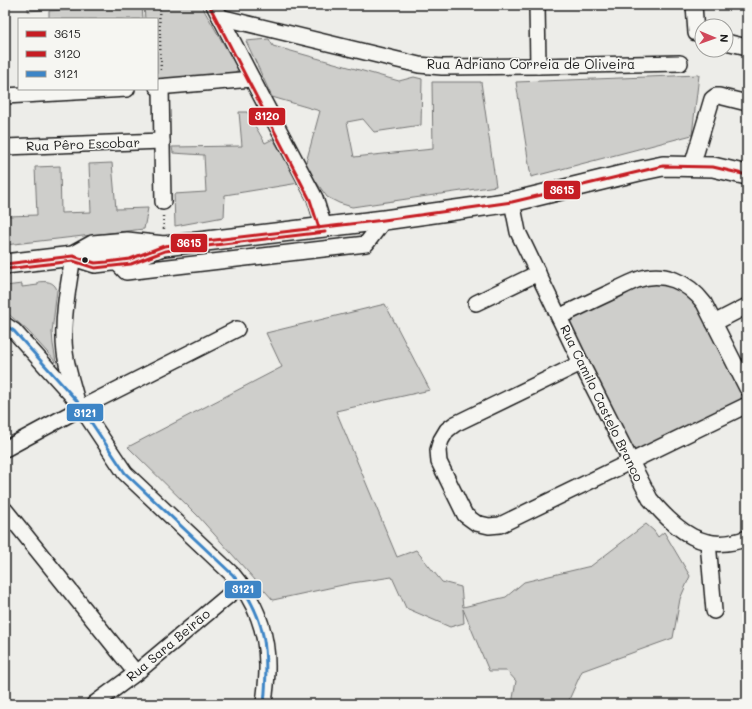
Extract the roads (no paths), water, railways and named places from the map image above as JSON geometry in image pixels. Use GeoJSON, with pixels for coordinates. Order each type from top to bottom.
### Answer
{"type":"FeatureCollection","features":[{"type":"Feature","properties":{"kind":"main road"},"geometry":{"type":"LineString","coordinates":[[5,264],[73,256],[93,245],[127,242],[164,246],[384,220],[512,202],[663,166],[713,168],[747,175]]}},
{"type":"Feature","properties":{"kind":"main road"},"geometry":{"type":"LineString","coordinates":[[73,256],[95,263],[114,261],[130,259],[164,246]]}},
{"type":"Feature","properties":{"kind":"street"},"geometry":{"type":"LineString","coordinates":[[537,5],[538,66]]}},
{"type":"Feature","properties":{"kind":"street"},"geometry":{"type":"LineString","coordinates":[[694,5],[695,18]]}},
{"type":"Feature","properties":{"kind":"street"},"geometry":{"type":"LineString","coordinates":[[217,11],[316,198],[324,226]]}},
{"type":"Feature","properties":{"kind":"street","name":"Rua Adriano Correia de Oliveira"},"geometry":{"type":"LineString","coordinates":[[217,11],[419,65],[442,67],[680,63]]}},
{"type":"Feature","properties":{"kind":"street"},"geometry":{"type":"LineString","coordinates":[[734,44],[747,47]]}},
{"type":"Feature","properties":{"kind":"street"},"geometry":{"type":"LineString","coordinates":[[163,202],[159,87],[252,79]]}},
{"type":"Feature","properties":{"kind":"street"},"geometry":{"type":"LineString","coordinates":[[5,96],[110,90]]}},
{"type":"Feature","properties":{"kind":"street"},"geometry":{"type":"LineString","coordinates":[[692,166],[712,99],[719,96],[747,103]]}},
{"type":"Feature","properties":{"kind":"street","name":"Rua Pêro Escobar"},"geometry":{"type":"LineString","coordinates":[[5,147],[162,141]]}},
{"type":"Feature","properties":{"kind":"street","name":"Rua Camilo Castelo Branco"},"geometry":{"type":"LineString","coordinates":[[512,202],[518,232],[630,462],[650,499],[666,518],[685,534],[698,540],[724,544],[747,538]]}},
{"type":"Feature","properties":{"kind":"street"},"geometry":{"type":"LineString","coordinates":[[114,261],[126,272],[366,244],[384,220]]}},
{"type":"Feature","properties":{"kind":"street"},"geometry":{"type":"LineString","coordinates":[[254,235],[257,257]]}},
{"type":"Feature","properties":{"kind":"street"},"geometry":{"type":"LineString","coordinates":[[73,256],[64,320],[64,339],[66,359],[79,405]]}},
{"type":"Feature","properties":{"kind":"street"},"geometry":{"type":"LineString","coordinates":[[476,303],[538,273]]}},
{"type":"Feature","properties":{"kind":"street"},"geometry":{"type":"LineString","coordinates":[[559,317],[638,280],[658,277],[673,279],[686,285],[696,293],[704,303],[747,388]]}},
{"type":"Feature","properties":{"kind":"street"},"geometry":{"type":"LineString","coordinates":[[714,323],[747,306]]}},
{"type":"Feature","properties":{"kind":"street"},"geometry":{"type":"LineString","coordinates":[[5,325],[14,331],[79,405],[124,473],[233,575],[241,585],[261,623],[265,640],[267,669],[264,704]]}},
{"type":"Feature","properties":{"kind":"street"},"geometry":{"type":"LineString","coordinates":[[5,449],[79,405],[237,329]]}},
{"type":"Feature","properties":{"kind":"street"},"geometry":{"type":"LineString","coordinates":[[581,362],[455,424],[447,430],[441,440],[438,450],[439,462],[465,515],[476,523],[489,526],[500,525],[747,405]]}},
{"type":"Feature","properties":{"kind":"street"},"geometry":{"type":"LineString","coordinates":[[5,510],[136,673]]}},
{"type":"Feature","properties":{"kind":"street"},"geometry":{"type":"LineString","coordinates":[[708,542],[714,611]]}},
{"type":"Feature","properties":{"kind":"street","name":"Rua Sara Beirão"},"geometry":{"type":"LineString","coordinates":[[94,704],[136,673],[241,585]]}}]}
